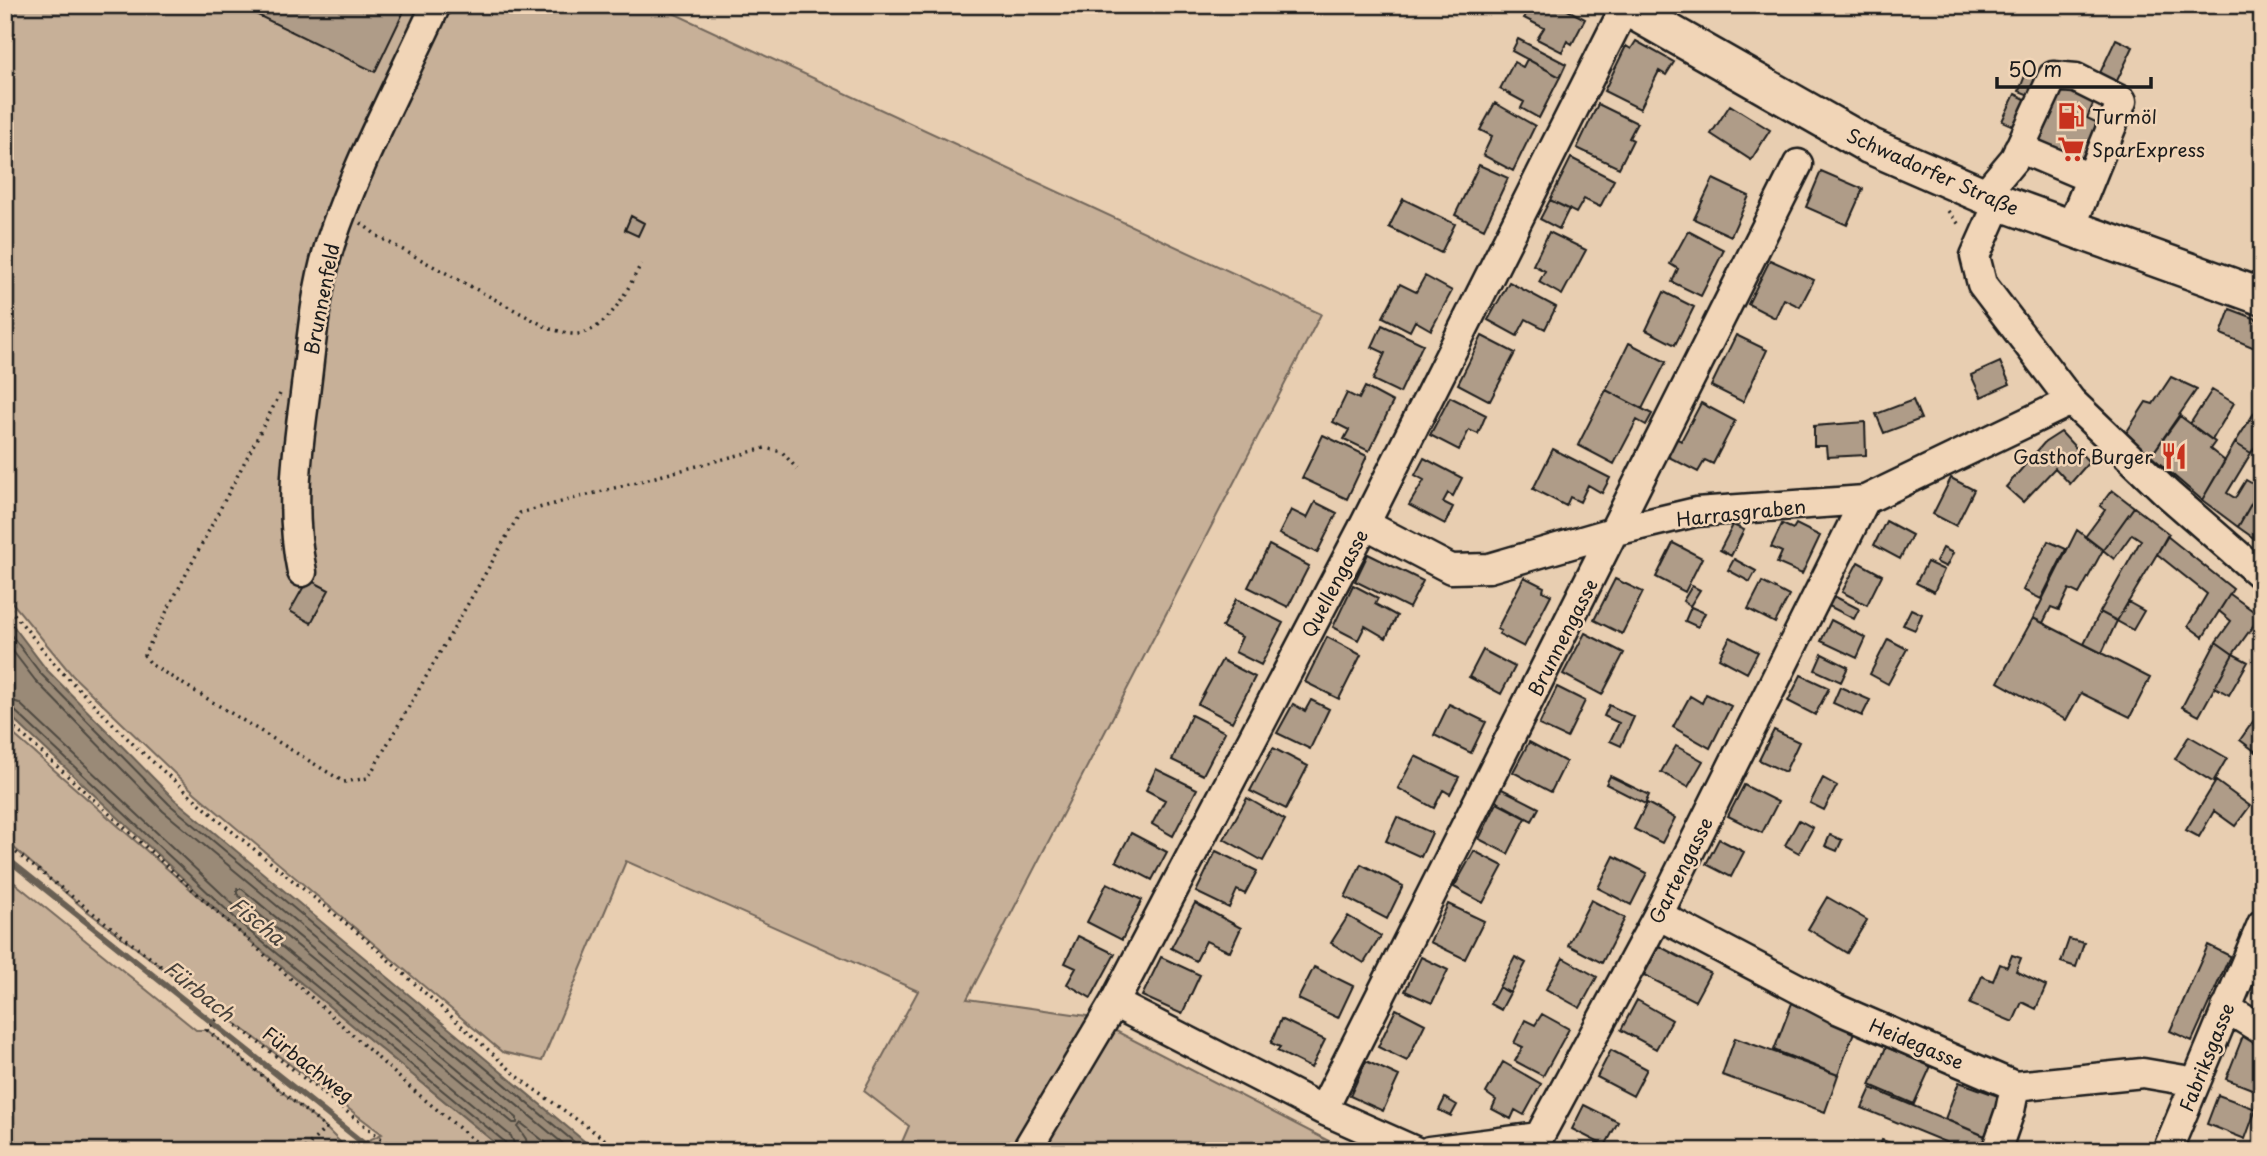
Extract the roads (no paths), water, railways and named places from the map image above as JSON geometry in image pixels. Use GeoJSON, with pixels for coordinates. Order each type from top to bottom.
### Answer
{"type":"FeatureCollection","features":[{"type":"Feature","properties":{"kind":"main road","name":"Schwadorfer Straße"},"geometry":{"type":"LineString","coordinates":[[1624,6],[1824,122],[1880,150],[1992,199],[2260,292]]}},
{"type":"Feature","properties":{"kind":"street","name":"Brunnenfeld"},"geometry":{"type":"LineString","coordinates":[[302,572],[293,514],[295,466],[318,297],[330,246],[344,208],[436,5]]}},
{"type":"Feature","properties":{"kind":"street","name":"Quellengasse"},"geometry":{"type":"LineString","coordinates":[[1026,1151],[1114,1003],[1365,524],[1624,6]]}},
{"type":"Feature","properties":{"kind":"street"},"geometry":{"type":"LineString","coordinates":[[2071,227],[2122,101],[2076,78],[2053,76],[1992,199],[1975,256],[1982,284],[2071,401],[2168,494],[2262,576]]}},
{"type":"Feature","properties":{"kind":"street"},"geometry":{"type":"LineString","coordinates":[[2019,148],[2090,178]]}},
{"type":"Feature","properties":{"kind":"street","name":"Brunnengasse"},"geometry":{"type":"LineString","coordinates":[[1323,1110],[1798,164]]}},
{"type":"Feature","properties":{"kind":"street","name":"Harrasgraben"},"geometry":{"type":"LineString","coordinates":[[1365,524],[1451,569],[1489,568],[1616,531],[1696,513],[1865,500],[2071,401]]}},
{"type":"Feature","properties":{"kind":"street","name":"Gartengasse"},"geometry":{"type":"LineString","coordinates":[[1429,1151],[1487,1148],[1539,1137],[1658,915],[1865,500]]}},
{"type":"Feature","properties":{"kind":"street","name":"Heidegasse"},"geometry":{"type":"LineString","coordinates":[[1658,915],[1837,1009],[2015,1086],[2143,1073],[2196,1082]]}},
{"type":"Feature","properties":{"kind":"street","name":"Fabriksgasse"},"geometry":{"type":"LineString","coordinates":[[2167,1151],[2262,924]]}},
{"type":"Feature","properties":{"kind":"street"},"geometry":{"type":"LineString","coordinates":[[1114,1003],[1323,1110],[1415,1151]]}},
{"type":"Feature","properties":{"kind":"street"},"geometry":{"type":"LineString","coordinates":[[2226,1008],[2262,1030]]}},
{"type":"Feature","properties":{"kind":"street"},"geometry":{"type":"LineString","coordinates":[[1996,1151],[2011,1111],[2015,1086]]}},
{"type":"Feature","properties":{"kind":"water","name":"Fischa"},"geometry":{"type":"Polygon","coordinates":[[[5,615],[46,669],[174,799],[596,1151],[505,1151],[243,935],[5,711],[5,615]]]}},
{"type":"Feature","properties":{"kind":"waterway","name":"Fürbach"},"geometry":{"type":"LineString","coordinates":[[5,857],[373,1151]]}},
{"type":"Feature","properties":{"kind":"place","name":"Turmöl"},"geometry":{"type":"Point","coordinates":[2071,116]}},
{"type":"Feature","properties":{"kind":"place","name":"SparExpress"},"geometry":{"type":"Point","coordinates":[2071,149]}},
{"type":"Feature","properties":{"kind":"place","name":"Gasthof Burger"},"geometry":{"type":"Point","coordinates":[2174,456]}}]}
